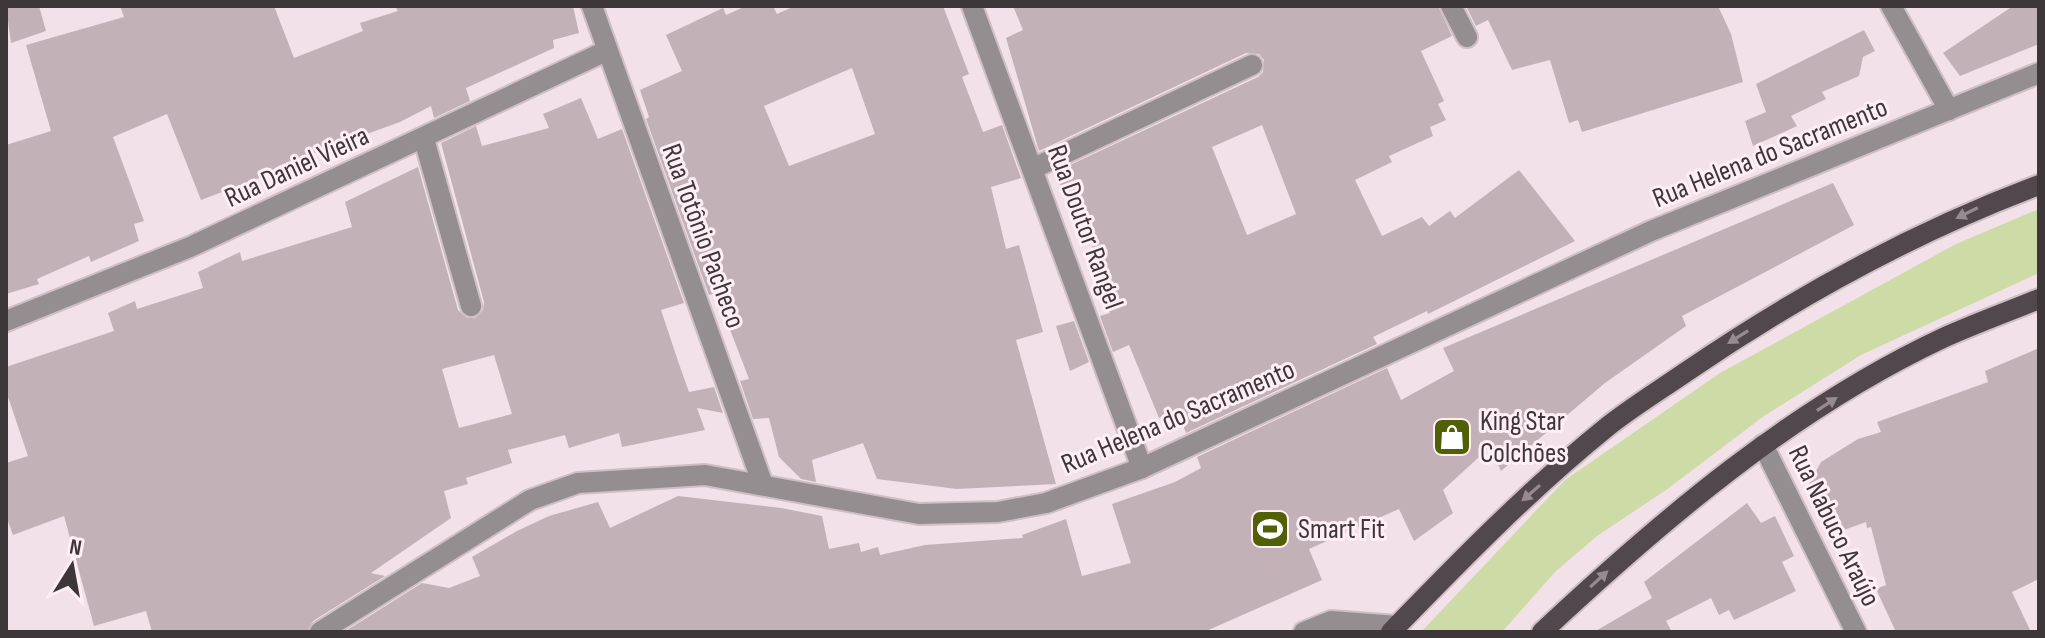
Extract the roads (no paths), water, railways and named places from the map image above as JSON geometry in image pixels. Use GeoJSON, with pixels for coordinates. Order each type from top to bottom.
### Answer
{"type":"FeatureCollection","features":[{"type":"Feature","properties":{"kind":"main road"},"geometry":{"type":"LineString","coordinates":[[1394,629],[1501,519],[1608,426],[1735,339],[1866,261],[1979,207],[2039,185]]}},
{"type":"Feature","properties":{"kind":"main road"},"geometry":{"type":"LineString","coordinates":[[1542,632],[1647,538],[1763,445],[1858,384],[1930,345],[2039,299]]}},
{"type":"Feature","properties":{"kind":"street","name":"Rua Totônio Pacheco"},"geometry":{"type":"LineString","coordinates":[[592,6],[763,485]]}},
{"type":"Feature","properties":{"kind":"street","name":"Rua Doutor Rangel"},"geometry":{"type":"LineString","coordinates":[[972,6],[1142,468]]}},
{"type":"Feature","properties":{"kind":"street"},"geometry":{"type":"LineString","coordinates":[[1451,6],[1467,37]]}},
{"type":"Feature","properties":{"kind":"street"},"geometry":{"type":"LineString","coordinates":[[1891,6],[1949,110]]}},
{"type":"Feature","properties":{"kind":"street","name":"Rua Daniel Vieira"},"geometry":{"type":"LineString","coordinates":[[6,321],[190,247],[606,51]]}},
{"type":"Feature","properties":{"kind":"street"},"geometry":{"type":"LineString","coordinates":[[1034,168],[1252,65]]}},
{"type":"Feature","properties":{"kind":"street","name":"Rua Helena do Sacramento"},"geometry":{"type":"LineString","coordinates":[[320,632],[530,500],[578,483],[705,475],[919,514],[959,515],[1046,503],[1142,468],[1651,231],[2039,73]]}},
{"type":"Feature","properties":{"kind":"street"},"geometry":{"type":"LineString","coordinates":[[424,139],[471,306]]}},
{"type":"Feature","properties":{"kind":"street","name":"Rua Nabuco Araújo"},"geometry":{"type":"LineString","coordinates":[[1763,445],[1856,632]]}},
{"type":"Feature","properties":{"kind":"street"},"geometry":{"type":"LineString","coordinates":[[1304,632],[1331,621],[1394,629]]}},
{"type":"Feature","properties":{"kind":"place","name":"King Star Colchões"},"geometry":{"type":"Point","coordinates":[1452,437]}},
{"type":"Feature","properties":{"kind":"place","name":"Smart Fit"},"geometry":{"type":"Point","coordinates":[1270,529]}}]}
